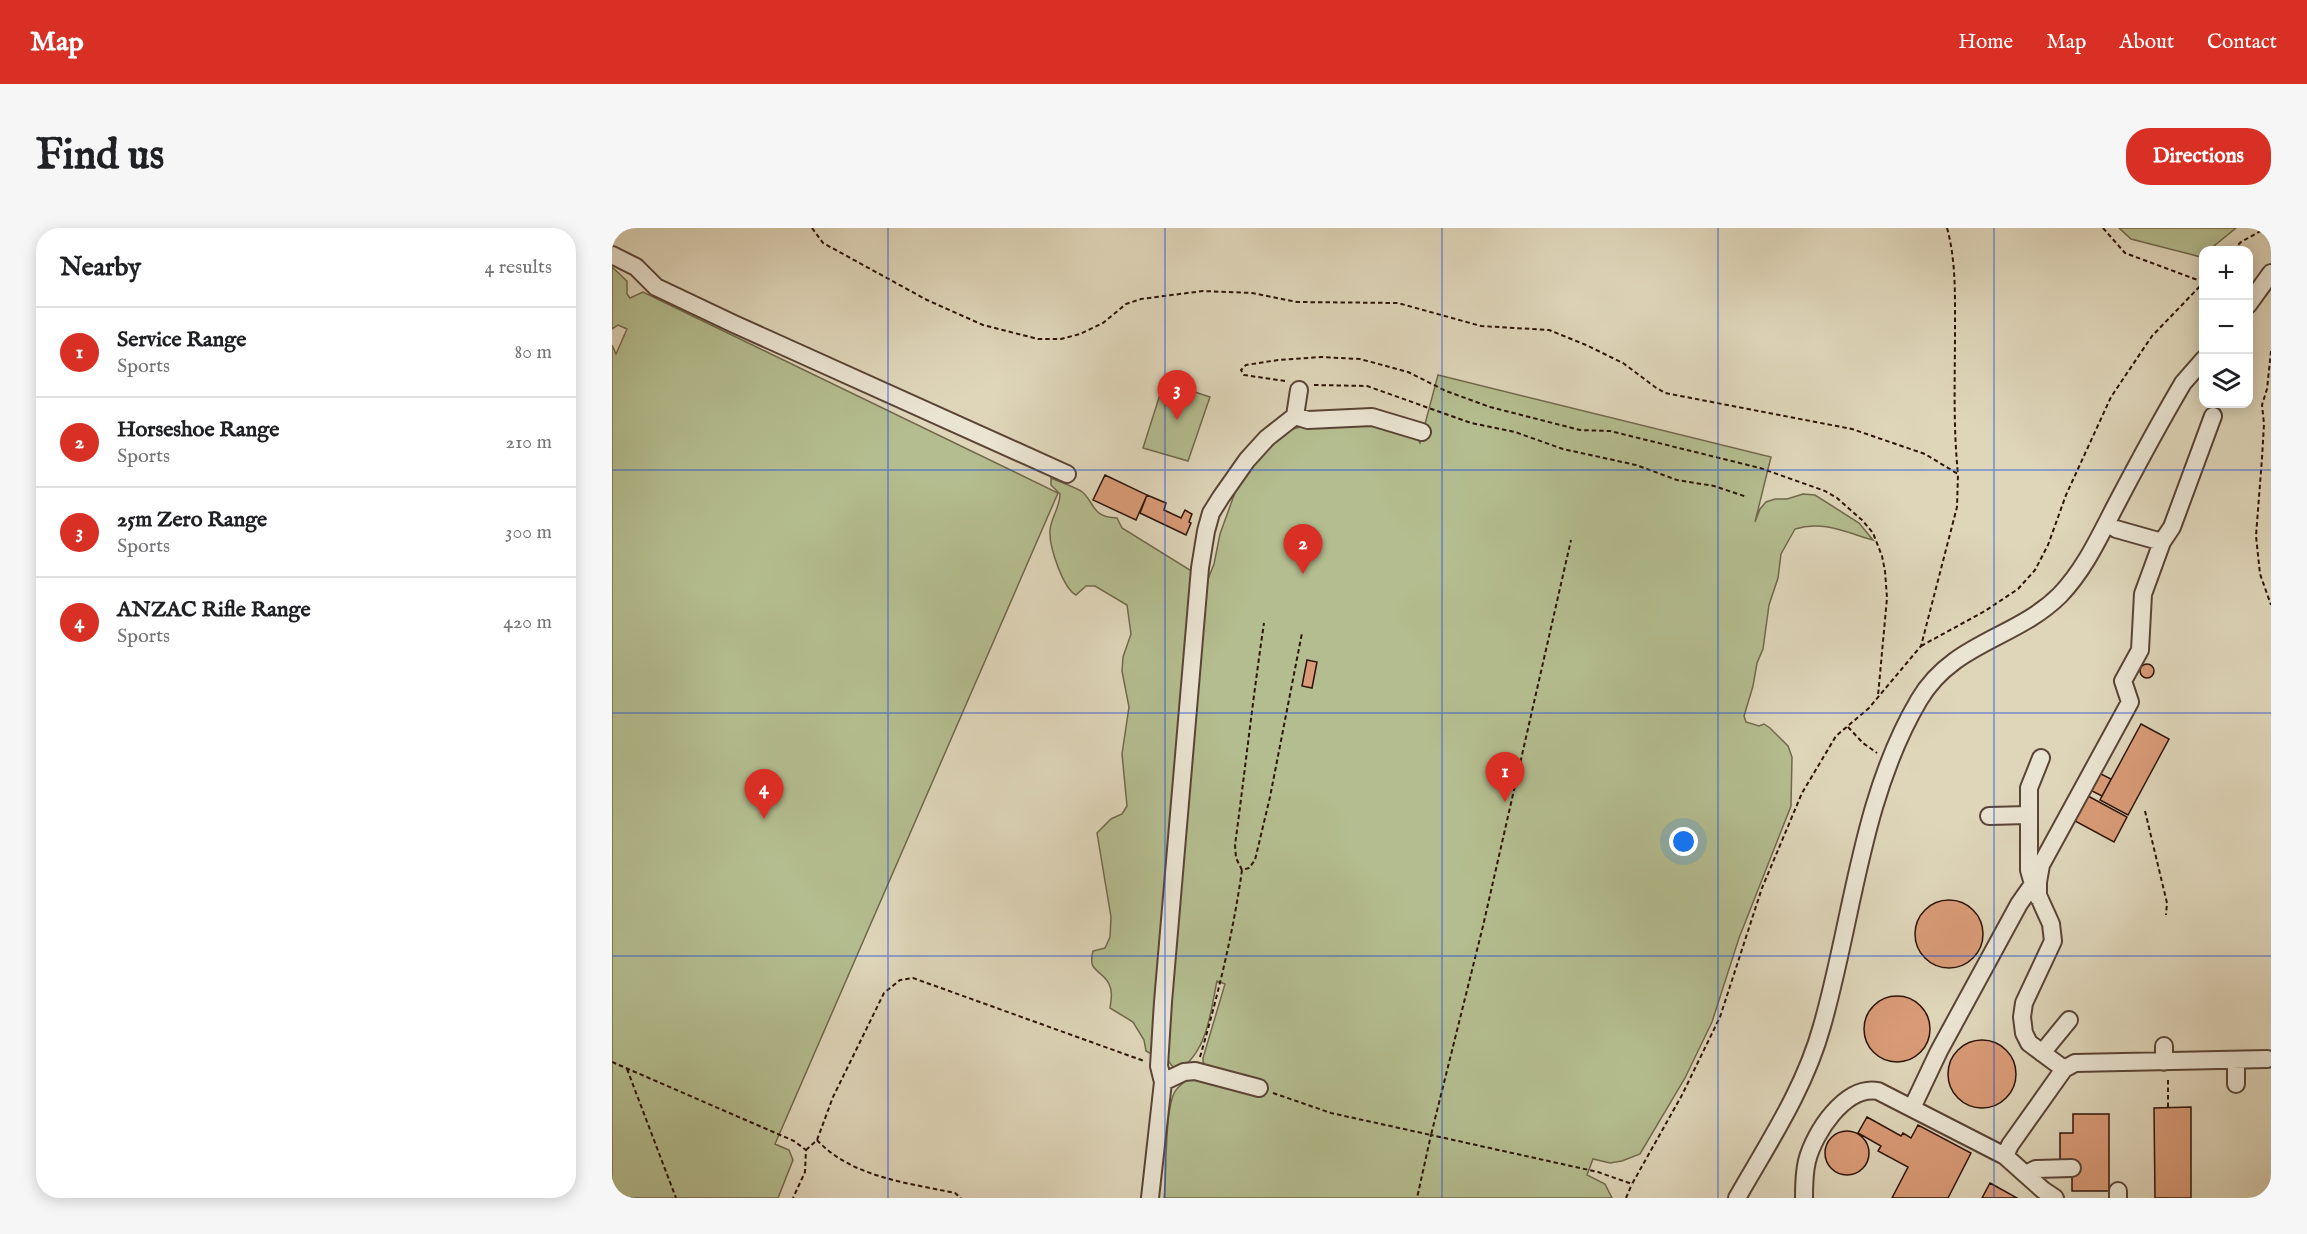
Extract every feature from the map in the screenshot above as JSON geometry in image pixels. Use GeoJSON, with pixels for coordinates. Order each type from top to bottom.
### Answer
{"type":"FeatureCollection","features":[{"type":"Feature","properties":{"kind":"lane"},"geometry":{"type":"LineString","coordinates":[[612,255],[636,267],[656,287],[724,320],[1067,474]]}},
{"type":"Feature","properties":{"kind":"lane"},"geometry":{"type":"LineString","coordinates":[[2251,300],[2271,273]]}},
{"type":"Feature","properties":{"kind":"lane"},"geometry":{"type":"LineString","coordinates":[[1737,1198],[1808,1071],[1838,965],[1871,821],[1891,760],[1920,699],[1941,672],[1965,653],[2035,615],[2068,586],[2092,550],[2174,397],[2199,365]]}},
{"type":"Feature","properties":{"kind":"lane"},"geometry":{"type":"LineString","coordinates":[[1150,1198],[1161,1074],[1163,1002],[1204,538],[1211,513],[1247,460],[1267,438],[1295,416],[1299,390]]}},
{"type":"Feature","properties":{"kind":"lane"},"geometry":{"type":"LineString","coordinates":[[1295,416],[1308,420],[1372,417],[1422,432]]}},
{"type":"Feature","properties":{"kind":"lane"},"geometry":{"type":"LineString","coordinates":[[1912,1108],[2016,909],[2036,891],[2041,865],[2130,702],[2124,678],[2140,650],[2142,599],[2162,542],[2172,527],[2213,416]]}},
{"type":"Feature","properties":{"kind":"lane"},"geometry":{"type":"LineString","coordinates":[[2116,529],[2162,542]]}},
{"type":"Feature","properties":{"kind":"lane"},"geometry":{"type":"LineString","coordinates":[[2041,758],[2031,781],[2028,815],[2029,870],[2050,924],[2053,941],[2024,1003],[2022,1017],[2024,1033],[2029,1043],[2064,1070]]}},
{"type":"Feature","properties":{"kind":"lane"},"geometry":{"type":"LineString","coordinates":[[1989,816],[2028,815]]}},
{"type":"Feature","properties":{"kind":"lane"},"geometry":{"type":"LineString","coordinates":[[2042,1053],[2069,1020]]}},
{"type":"Feature","properties":{"kind":"lane"},"geometry":{"type":"LineString","coordinates":[[2005,1156],[2010,1145],[2064,1070],[2075,1063],[2164,1054],[2236,1060],[2267,1059]]}},
{"type":"Feature","properties":{"kind":"lane"},"geometry":{"type":"LineString","coordinates":[[2236,1060],[2236,1084]]}},
{"type":"Feature","properties":{"kind":"lane"},"geometry":{"type":"LineString","coordinates":[[1161,1074],[1196,1071],[1259,1088]]}},
{"type":"Feature","properties":{"kind":"lane"},"geometry":{"type":"LineString","coordinates":[[1803,1198],[1804,1178],[1810,1153],[1823,1127],[1850,1096],[1873,1090],[2005,1156],[2055,1198]]}},
{"type":"Feature","properties":{"kind":"lane"},"geometry":{"type":"LineString","coordinates":[[2026,1174],[2036,1169],[2072,1168]]}},
{"type":"Feature","properties":{"kind":"path"},"geometry":{"type":"LineString","coordinates":[[812,228],[823,243],[927,300],[983,325],[1038,339],[1061,339],[1080,334],[1103,323],[1126,304],[1141,299],[1203,291],[1252,293],[1278,300],[1298,302],[1398,303],[1481,326],[1549,330],[1623,363],[1665,393],[1852,429],[1925,454],[1958,474]]}},
{"type":"Feature","properties":{"kind":"path"},"geometry":{"type":"LineString","coordinates":[[1921,646],[1957,507],[1958,474],[1953,430],[1955,297],[1952,246],[1947,228]]}},
{"type":"Feature","properties":{"kind":"path"},"geometry":{"type":"LineString","coordinates":[[2103,228],[2125,254],[2199,281]]}},
{"type":"Feature","properties":{"kind":"path"},"geometry":{"type":"LineString","coordinates":[[2237,246],[2269,228]]}},
{"type":"Feature","properties":{"kind":"path"},"geometry":{"type":"LineString","coordinates":[[1626,1198],[1682,1095],[1720,1017],[1762,888],[1802,793],[1836,736],[1878,698],[1921,646],[1985,611],[2018,589],[2035,570],[2048,545],[2066,495],[2111,397],[2152,336],[2199,286]]}},
{"type":"Feature","properties":{"kind":"path"},"geometry":{"type":"LineString","coordinates":[[2271,351],[2267,389],[2262,405],[2264,424],[2256,536],[2260,574],[2271,605]]}},
{"type":"Feature","properties":{"kind":"path"},"geometry":{"type":"LineString","coordinates":[[1747,497],[1714,486],[1677,480],[1636,465],[1563,449],[1515,432],[1471,423],[1366,386],[1317,384],[1299,390],[1285,381],[1244,375],[1241,370],[1246,365],[1293,358],[1360,359],[1408,372],[1446,391],[1490,407],[1580,430],[1610,431],[1749,465],[1825,491],[1850,509],[1873,533],[1885,571],[1887,615],[1880,659],[1878,698]]}},
{"type":"Feature","properties":{"kind":"path"},"geometry":{"type":"LineString","coordinates":[[1417,1198],[1483,926],[1571,540]]}},
{"type":"Feature","properties":{"kind":"path"},"geometry":{"type":"LineString","coordinates":[[1196,1071],[1219,992],[1242,870],[1236,858],[1235,845],[1246,762],[1247,736],[1264,622]]}},
{"type":"Feature","properties":{"kind":"path"},"geometry":{"type":"LineString","coordinates":[[1242,870],[1249,868],[1255,860],[1270,797],[1302,633]]}},
{"type":"Feature","properties":{"kind":"path"},"geometry":{"type":"LineString","coordinates":[[1848,726],[1863,744],[1891,760]]}},
{"type":"Feature","properties":{"kind":"path"},"geometry":{"type":"LineString","coordinates":[[2145,811],[2167,903],[2166,915]]}},
{"type":"Feature","properties":{"kind":"path"},"geometry":{"type":"LineString","coordinates":[[793,1198],[805,1172],[806,1150],[817,1140],[833,1097],[884,993],[900,980],[913,978],[1161,1074]]}},
{"type":"Feature","properties":{"kind":"path"},"geometry":{"type":"LineString","coordinates":[[612,1062],[794,1141],[806,1150]]}},
{"type":"Feature","properties":{"kind":"path"},"geometry":{"type":"LineString","coordinates":[[627,1068],[676,1198]]}},
{"type":"Feature","properties":{"kind":"path"},"geometry":{"type":"LineString","coordinates":[[1259,1088],[1331,1113],[1598,1172],[1632,1184]]}},
{"type":"Feature","properties":{"kind":"path"},"geometry":{"type":"LineString","coordinates":[[817,1140],[828,1152],[870,1172],[955,1193],[961,1198]]}},
{"type":"Feature","properties":{"kind":"green space"},"geometry":{"type":"Polygon","coordinates":[[[2119,228],[2236,228],[2214,246],[2199,246],[2199,256],[2131,239],[2119,228]]]}},
{"type":"Feature","properties":{"kind":"green space"},"geometry":{"type":"Polygon","coordinates":[[[612,267],[627,281],[627,294],[630,298],[643,292],[1058,493],[775,1144],[789,1150],[793,1160],[778,1198],[612,1198],[612,345],[616,354],[627,329],[618,325],[612,329],[612,267]]]}},
{"type":"Feature","properties":{"kind":"green space"},"geometry":{"type":"Polygon","coordinates":[[[1438,375],[1771,457],[1755,522],[1760,509],[1766,502],[1803,494],[1815,495],[1859,523],[1873,540],[1835,528],[1805,527],[1795,529],[1781,554],[1778,578],[1769,605],[1763,649],[1757,663],[1744,716],[1746,722],[1759,726],[1764,724],[1770,728],[1788,746],[1792,757],[1791,806],[1739,938],[1712,1022],[1685,1078],[1640,1154],[1610,1163],[1593,1159],[1587,1175],[1605,1184],[1612,1198],[1164,1198],[1169,1110],[1172,1098],[1183,1083],[1208,1069],[1203,1058],[1225,984],[1217,981],[1207,1027],[1198,1049],[1184,1066],[1173,1067],[1166,1058],[1204,589],[1214,564],[1220,534],[1237,487],[1255,458],[1289,430],[1304,426],[1367,421],[1415,435],[1420,443],[1438,375]]]}},
{"type":"Feature","properties":{"kind":"green space"},"geometry":{"type":"Polygon","coordinates":[[[1164,382],[1210,397],[1188,461],[1143,448],[1164,382]]]}},
{"type":"Feature","properties":{"kind":"green space"},"geometry":{"type":"Polygon","coordinates":[[[1051,478],[1081,491],[1097,512],[1117,518],[1122,528],[1193,574],[1153,1055],[1146,1051],[1144,1040],[1133,1022],[1110,1008],[1110,987],[1092,963],[1093,951],[1105,948],[1110,937],[1111,917],[1097,833],[1111,819],[1122,814],[1127,806],[1122,754],[1129,707],[1122,671],[1123,657],[1131,634],[1127,605],[1095,586],[1086,586],[1076,595],[1066,584],[1050,538],[1050,527],[1060,494],[1051,485],[1051,478]]]}},
{"type":"Feature","properties":{"kind":"building"},"geometry":{"type":"Polygon","coordinates":[[[1105,475],[1147,495],[1136,520],[1093,500],[1105,475]]]}},
{"type":"Feature","properties":{"kind":"building"},"geometry":{"type":"Polygon","coordinates":[[[1147,495],[1166,503],[1164,510],[1181,518],[1185,510],[1192,514],[1186,535],[1140,513],[1147,495]]]}},
{"type":"Feature","properties":{"kind":"building"},"geometry":{"type":"Polygon","coordinates":[[[1307,660],[1317,662],[1312,688],[1302,686],[1307,660]]]}},
{"type":"Feature","properties":{"kind":"building"},"geometry":{"type":"Polygon","coordinates":[[[2147,664],[2152,666],[2154,671],[2152,676],[2147,678],[2142,676],[2140,671],[2142,666],[2147,664]]]}},
{"type":"Feature","properties":{"kind":"building"},"geometry":{"type":"Polygon","coordinates":[[[2141,724],[2169,739],[2128,815],[2100,800],[2141,724]]]}},
{"type":"Feature","properties":{"kind":"building"},"geometry":{"type":"Polygon","coordinates":[[[2099,773],[2111,779],[2102,796],[2090,790],[2099,773]]]}},
{"type":"Feature","properties":{"kind":"building"},"geometry":{"type":"Polygon","coordinates":[[[2088,796],[2127,817],[2114,842],[2075,821],[2088,796]]]}},
{"type":"Feature","properties":{"kind":"building"},"geometry":{"type":"Polygon","coordinates":[[[1942,900],[1956,900],[1968,905],[1978,915],[1983,934],[1978,953],[1968,963],[1956,968],[1942,968],[1930,963],[1920,953],[1915,941],[1915,927],[1920,915],[1930,905],[1942,900]]]}},
{"type":"Feature","properties":{"kind":"building"},"geometry":{"type":"Polygon","coordinates":[[[1891,996],[1903,996],[1915,1001],[1925,1011],[1930,1029],[1928,1042],[1915,1057],[1903,1062],[1891,1062],[1879,1057],[1869,1047],[1864,1035],[1864,1023],[1869,1011],[1879,1001],[1891,996]]]}},
{"type":"Feature","properties":{"kind":"building"},"geometry":{"type":"Polygon","coordinates":[[[1989,1040],[2001,1046],[2010,1055],[2016,1067],[2014,1087],[2006,1098],[1989,1108],[1975,1108],[1958,1098],[1950,1087],[1948,1067],[1958,1050],[1969,1042],[1989,1040]]]}},
{"type":"Feature","properties":{"kind":"building"},"geometry":{"type":"Polygon","coordinates":[[[2191,1107],[2191,1198],[2155,1198],[2154,1108],[2191,1107]]]}},
{"type":"Feature","properties":{"kind":"building"},"geometry":{"type":"Polygon","coordinates":[[[2073,1114],[2109,1114],[2109,1191],[2072,1191],[2072,1160],[2060,1160],[2060,1133],[2073,1133],[2073,1114]]]}},
{"type":"Feature","properties":{"kind":"building"},"geometry":{"type":"Polygon","coordinates":[[[1867,1117],[1901,1136],[1903,1133],[1911,1138],[1918,1125],[1971,1153],[1948,1198],[1892,1198],[1908,1167],[1878,1151],[1881,1146],[1858,1133],[1867,1117]]]}},
{"type":"Feature","properties":{"kind":"building"},"geometry":{"type":"Polygon","coordinates":[[[1847,1131],[1863,1137],[1869,1153],[1863,1169],[1847,1175],[1831,1169],[1825,1153],[1831,1137],[1847,1131]]]}},
{"type":"Feature","properties":{"kind":"building"},"geometry":{"type":"Polygon","coordinates":[[[1990,1183],[2017,1198],[1982,1198],[1990,1183]]]}},
{"type":"Feature","properties":{"kind":"place","name":"25m Zero Range"},"geometry":{"type":"Point","coordinates":[1177,420]}},
{"type":"Feature","properties":{"kind":"place","name":"Horseshoe Range"},"geometry":{"type":"Point","coordinates":[1303,574]}},
{"type":"Feature","properties":{"kind":"place","name":"Service Range"},"geometry":{"type":"Point","coordinates":[1505,802]}},
{"type":"Feature","properties":{"kind":"place","name":"ANZAC Rifle Range"},"geometry":{"type":"Point","coordinates":[764,819]}}]}
